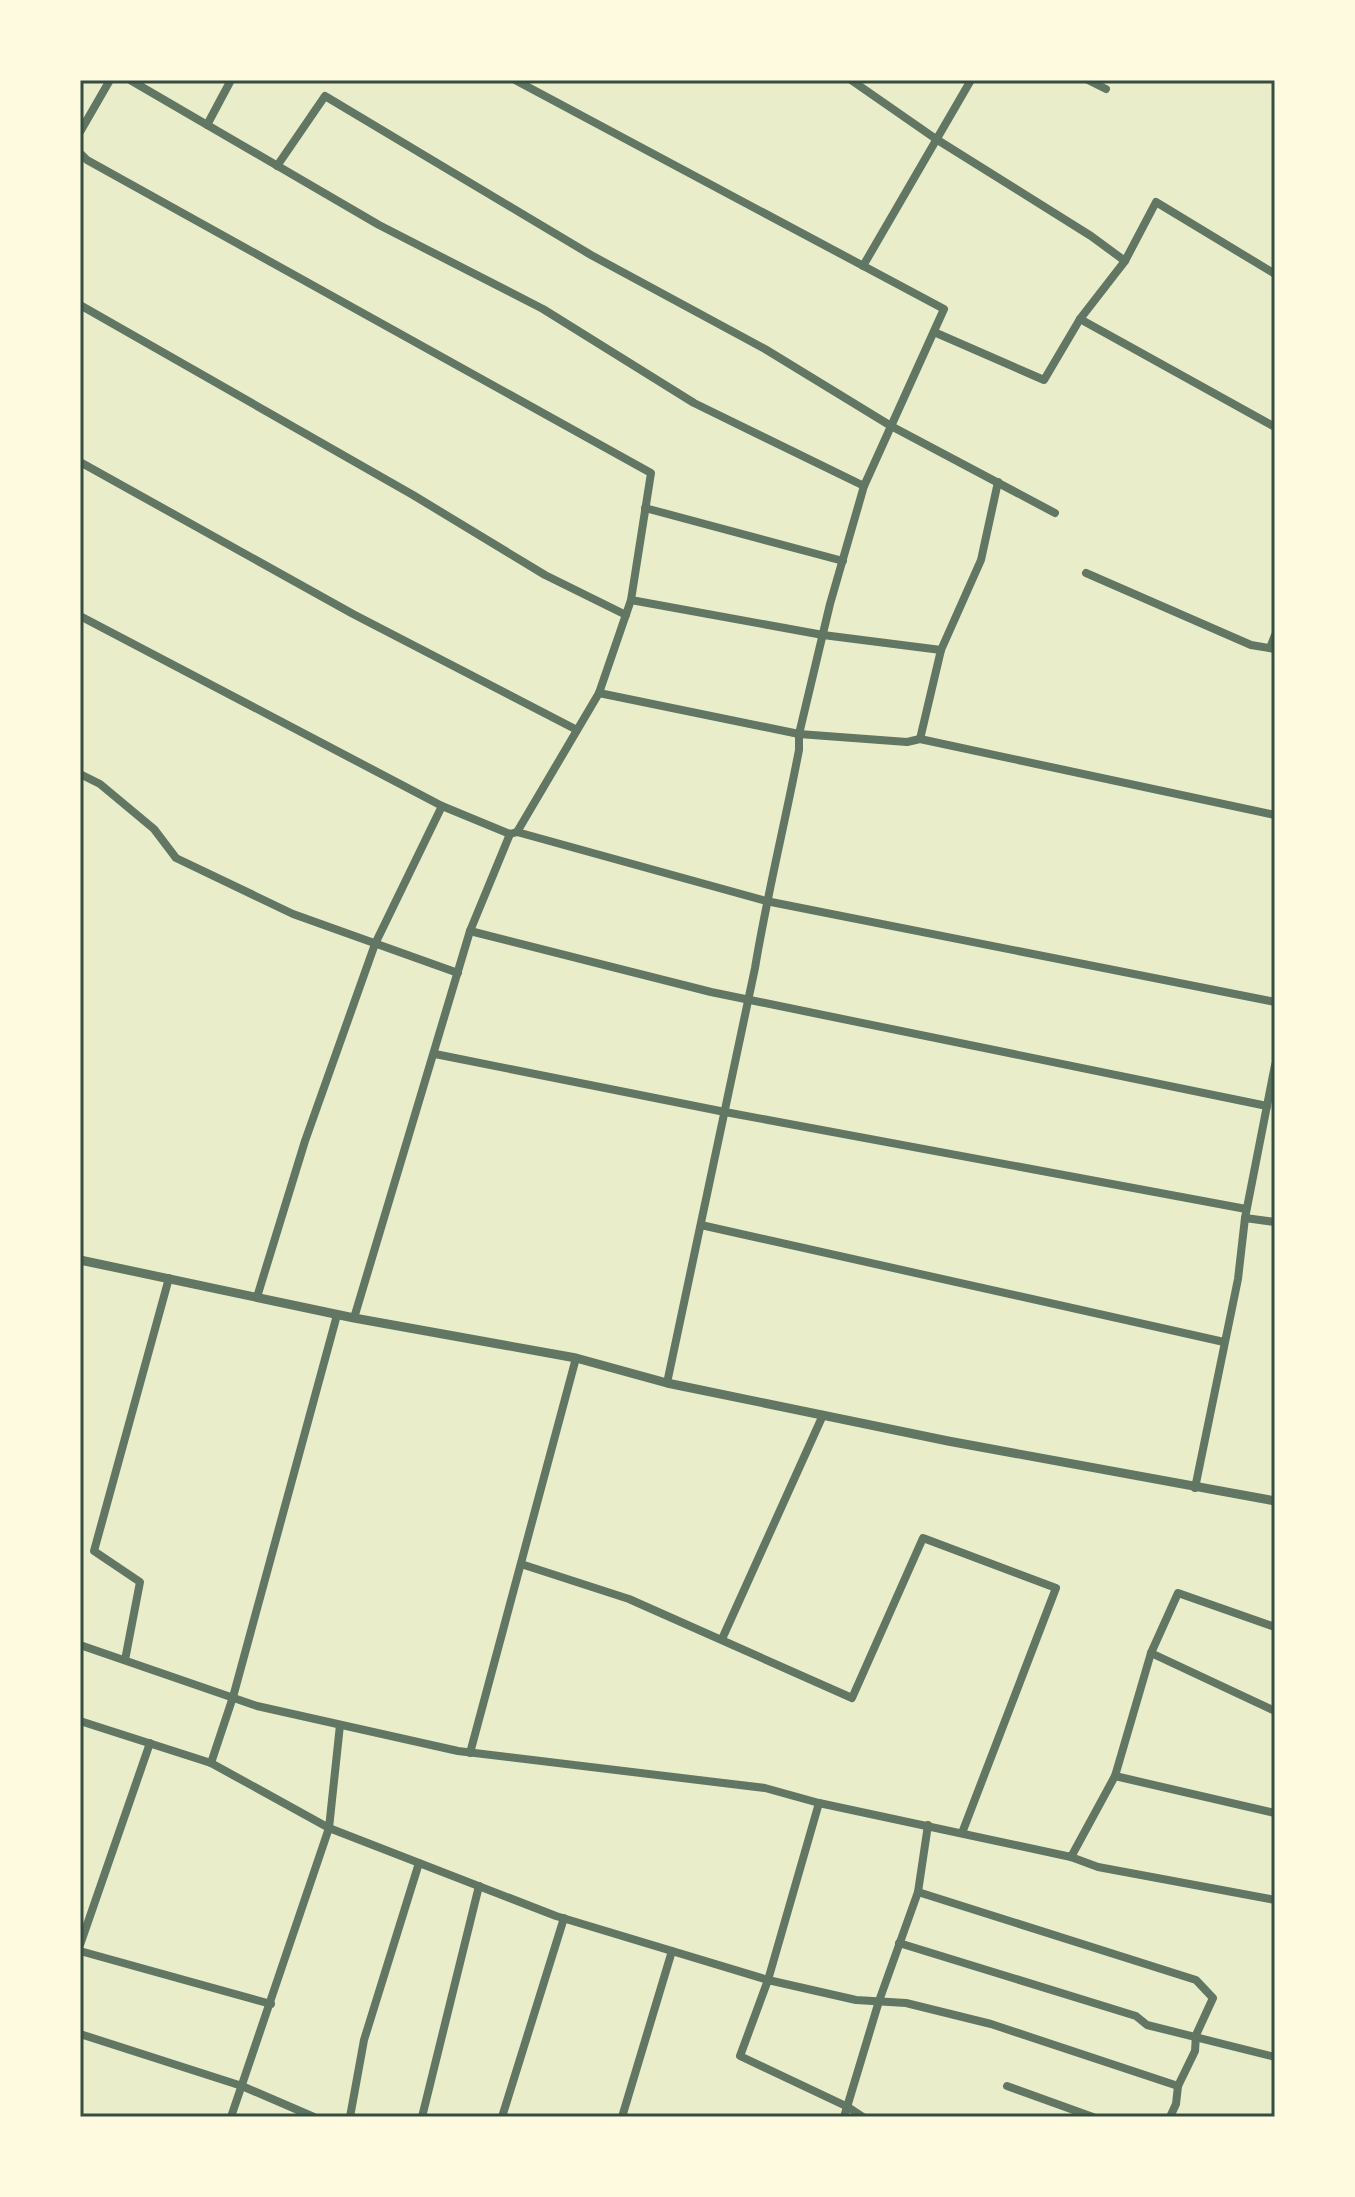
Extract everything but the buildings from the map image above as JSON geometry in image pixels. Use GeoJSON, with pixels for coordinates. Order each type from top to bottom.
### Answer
{"type":"FeatureCollection","features":[{"type":"Feature","properties":{"kind":"street"},"geometry":{"type":"LineString","coordinates":[[80,132],[110,80]]}},
{"type":"Feature","properties":{"kind":"street"},"geometry":{"type":"LineString","coordinates":[[130,80],[379,225],[543,309],[694,403],[864,486]]}},
{"type":"Feature","properties":{"kind":"street"},"geometry":{"type":"LineString","coordinates":[[207,125],[231,80]]}},
{"type":"Feature","properties":{"kind":"street"},"geometry":{"type":"LineString","coordinates":[[515,80],[944,309],[864,486],[823,635],[799,734],[799,750],[777,865],[766,901],[749,1000],[667,1383]]}},
{"type":"Feature","properties":{"kind":"street"},"geometry":{"type":"LineString","coordinates":[[851,80],[1125,261]]}},
{"type":"Feature","properties":{"kind":"street"},"geometry":{"type":"LineString","coordinates":[[863,266],[971,80]]}},
{"type":"Feature","properties":{"kind":"street"},"geometry":{"type":"LineString","coordinates":[[1088,80],[1106,89]]}},
{"type":"Feature","properties":{"kind":"street"},"geometry":{"type":"LineString","coordinates":[[277,166],[325,96],[591,255],[765,349],[891,426],[1055,513]]}},
{"type":"Feature","properties":{"kind":"street"},"geometry":{"type":"LineString","coordinates":[[80,153],[99,167],[651,473],[631,600],[599,693],[513,833],[470,931],[354,1318]]}},
{"type":"Feature","properties":{"kind":"street"},"geometry":{"type":"LineString","coordinates":[[934,332],[1044,380],[1080,319],[1125,261],[1156,202],[1275,274]]}},
{"type":"Feature","properties":{"kind":"street"},"geometry":{"type":"LineString","coordinates":[[80,305],[413,495],[545,575],[626,615]]}},
{"type":"Feature","properties":{"kind":"street"},"geometry":{"type":"LineString","coordinates":[[1080,319],[1275,427]]}},
{"type":"Feature","properties":{"kind":"street"},"geometry":{"type":"LineString","coordinates":[[80,462],[353,614],[577,730]]}},
{"type":"Feature","properties":{"kind":"street"},"geometry":{"type":"LineString","coordinates":[[920,739],[941,650],[981,560],[998,482]]}},
{"type":"Feature","properties":{"kind":"street"},"geometry":{"type":"LineString","coordinates":[[645,508],[843,561]]}},
{"type":"Feature","properties":{"kind":"street"},"geometry":{"type":"LineString","coordinates":[[1086,573],[1251,645],[1273,649],[1275,635]]}},
{"type":"Feature","properties":{"kind":"street"},"geometry":{"type":"LineString","coordinates":[[631,600],[823,635],[941,650]]}},
{"type":"Feature","properties":{"kind":"street"},"geometry":{"type":"LineString","coordinates":[[80,616],[442,806],[513,833],[766,901],[1275,1002]]}},
{"type":"Feature","properties":{"kind":"street"},"geometry":{"type":"LineString","coordinates":[[599,693],[799,734],[907,742],[920,739],[1275,815]]}},
{"type":"Feature","properties":{"kind":"street"},"geometry":{"type":"LineString","coordinates":[[80,774],[100,784],[154,829],[176,858],[293,914],[458,973]]}},
{"type":"Feature","properties":{"kind":"street"},"geometry":{"type":"LineString","coordinates":[[257,1297],[305,1141],[375,944],[442,806]]}},
{"type":"Feature","properties":{"kind":"street"},"geometry":{"type":"LineString","coordinates":[[470,931],[749,1000],[1267,1106]]}},
{"type":"Feature","properties":{"kind":"street"},"geometry":{"type":"LineString","coordinates":[[435,1054],[1246,1213],[1275,1222]]}},
{"type":"Feature","properties":{"kind":"street"},"geometry":{"type":"LineString","coordinates":[[1195,1488],[1238,1279],[1246,1213],[1275,1065]]}},
{"type":"Feature","properties":{"kind":"street"},"geometry":{"type":"LineString","coordinates":[[701,1225],[1224,1342]]}},
{"type":"Feature","properties":{"kind":"street"},"geometry":{"type":"LineString","coordinates":[[80,1260],[337,1315],[576,1358],[667,1383],[823,1415],[1275,1501]]}},
{"type":"Feature","properties":{"kind":"street"},"geometry":{"type":"LineString","coordinates":[[125,1660],[140,1582],[94,1551],[169,1278]]}},
{"type":"Feature","properties":{"kind":"street"},"geometry":{"type":"LineString","coordinates":[[211,1763],[233,1697],[337,1315]]}},
{"type":"Feature","properties":{"kind":"street"},"geometry":{"type":"LineString","coordinates":[[470,1753],[576,1358]]}},
{"type":"Feature","properties":{"kind":"street"},"geometry":{"type":"LineString","coordinates":[[722,1639],[823,1415]]}},
{"type":"Feature","properties":{"kind":"street"},"geometry":{"type":"LineString","coordinates":[[521,1564],[629,1599],[852,1698],[923,1538],[1056,1588],[962,1833]]}},
{"type":"Feature","properties":{"kind":"street"},"geometry":{"type":"LineString","coordinates":[[1071,1857],[1115,1776],[1151,1653],[1178,1593],[1275,1627]]}},
{"type":"Feature","properties":{"kind":"street"},"geometry":{"type":"LineString","coordinates":[[80,1645],[257,1706],[470,1753],[765,1788],[819,1803],[1071,1857],[1098,1867],[1275,1900]]}},
{"type":"Feature","properties":{"kind":"street"},"geometry":{"type":"LineString","coordinates":[[1151,1653],[1275,1711]]}},
{"type":"Feature","properties":{"kind":"street"},"geometry":{"type":"LineString","coordinates":[[80,1721],[211,1763],[329,1828],[564,1918],[768,1980],[856,2000],[906,2003],[991,2024],[1178,2086]]}},
{"type":"Feature","properties":{"kind":"street"},"geometry":{"type":"LineString","coordinates":[[231,2117],[329,1828],[340,1725]]}},
{"type":"Feature","properties":{"kind":"street"},"geometry":{"type":"LineString","coordinates":[[80,1945],[150,1743]]}},
{"type":"Feature","properties":{"kind":"street"},"geometry":{"type":"LineString","coordinates":[[1115,1776],[1275,1813]]}},
{"type":"Feature","properties":{"kind":"street"},"geometry":{"type":"LineString","coordinates":[[819,1803],[768,1980],[740,2056],[863,2117]]}},
{"type":"Feature","properties":{"kind":"street"},"geometry":{"type":"LineString","coordinates":[[844,2117],[879,2001],[918,1892],[928,1825]]}},
{"type":"Feature","properties":{"kind":"street"},"geometry":{"type":"LineString","coordinates":[[350,2117],[364,2040],[419,1863]]}},
{"type":"Feature","properties":{"kind":"street"},"geometry":{"type":"LineString","coordinates":[[422,2117],[479,1886]]}},
{"type":"Feature","properties":{"kind":"street"},"geometry":{"type":"LineString","coordinates":[[918,1892],[1196,1980],[1213,1998],[1196,2035],[1195,2051],[1178,2086],[1176,2104],[1170,2117]]}},
{"type":"Feature","properties":{"kind":"street"},"geometry":{"type":"LineString","coordinates":[[502,2117],[564,1918]]}},
{"type":"Feature","properties":{"kind":"street"},"geometry":{"type":"LineString","coordinates":[[899,1943],[1136,2016],[1147,2025],[1275,2057]]}},
{"type":"Feature","properties":{"kind":"street"},"geometry":{"type":"LineString","coordinates":[[80,1951],[271,2004]]}},
{"type":"Feature","properties":{"kind":"street"},"geometry":{"type":"LineString","coordinates":[[622,2117],[672,1951]]}},
{"type":"Feature","properties":{"kind":"street"},"geometry":{"type":"LineString","coordinates":[[80,2034],[242,2086],[314,2117]]}},
{"type":"Feature","properties":{"kind":"street"},"geometry":{"type":"LineString","coordinates":[[1007,2086],[1093,2117]]}}]}
